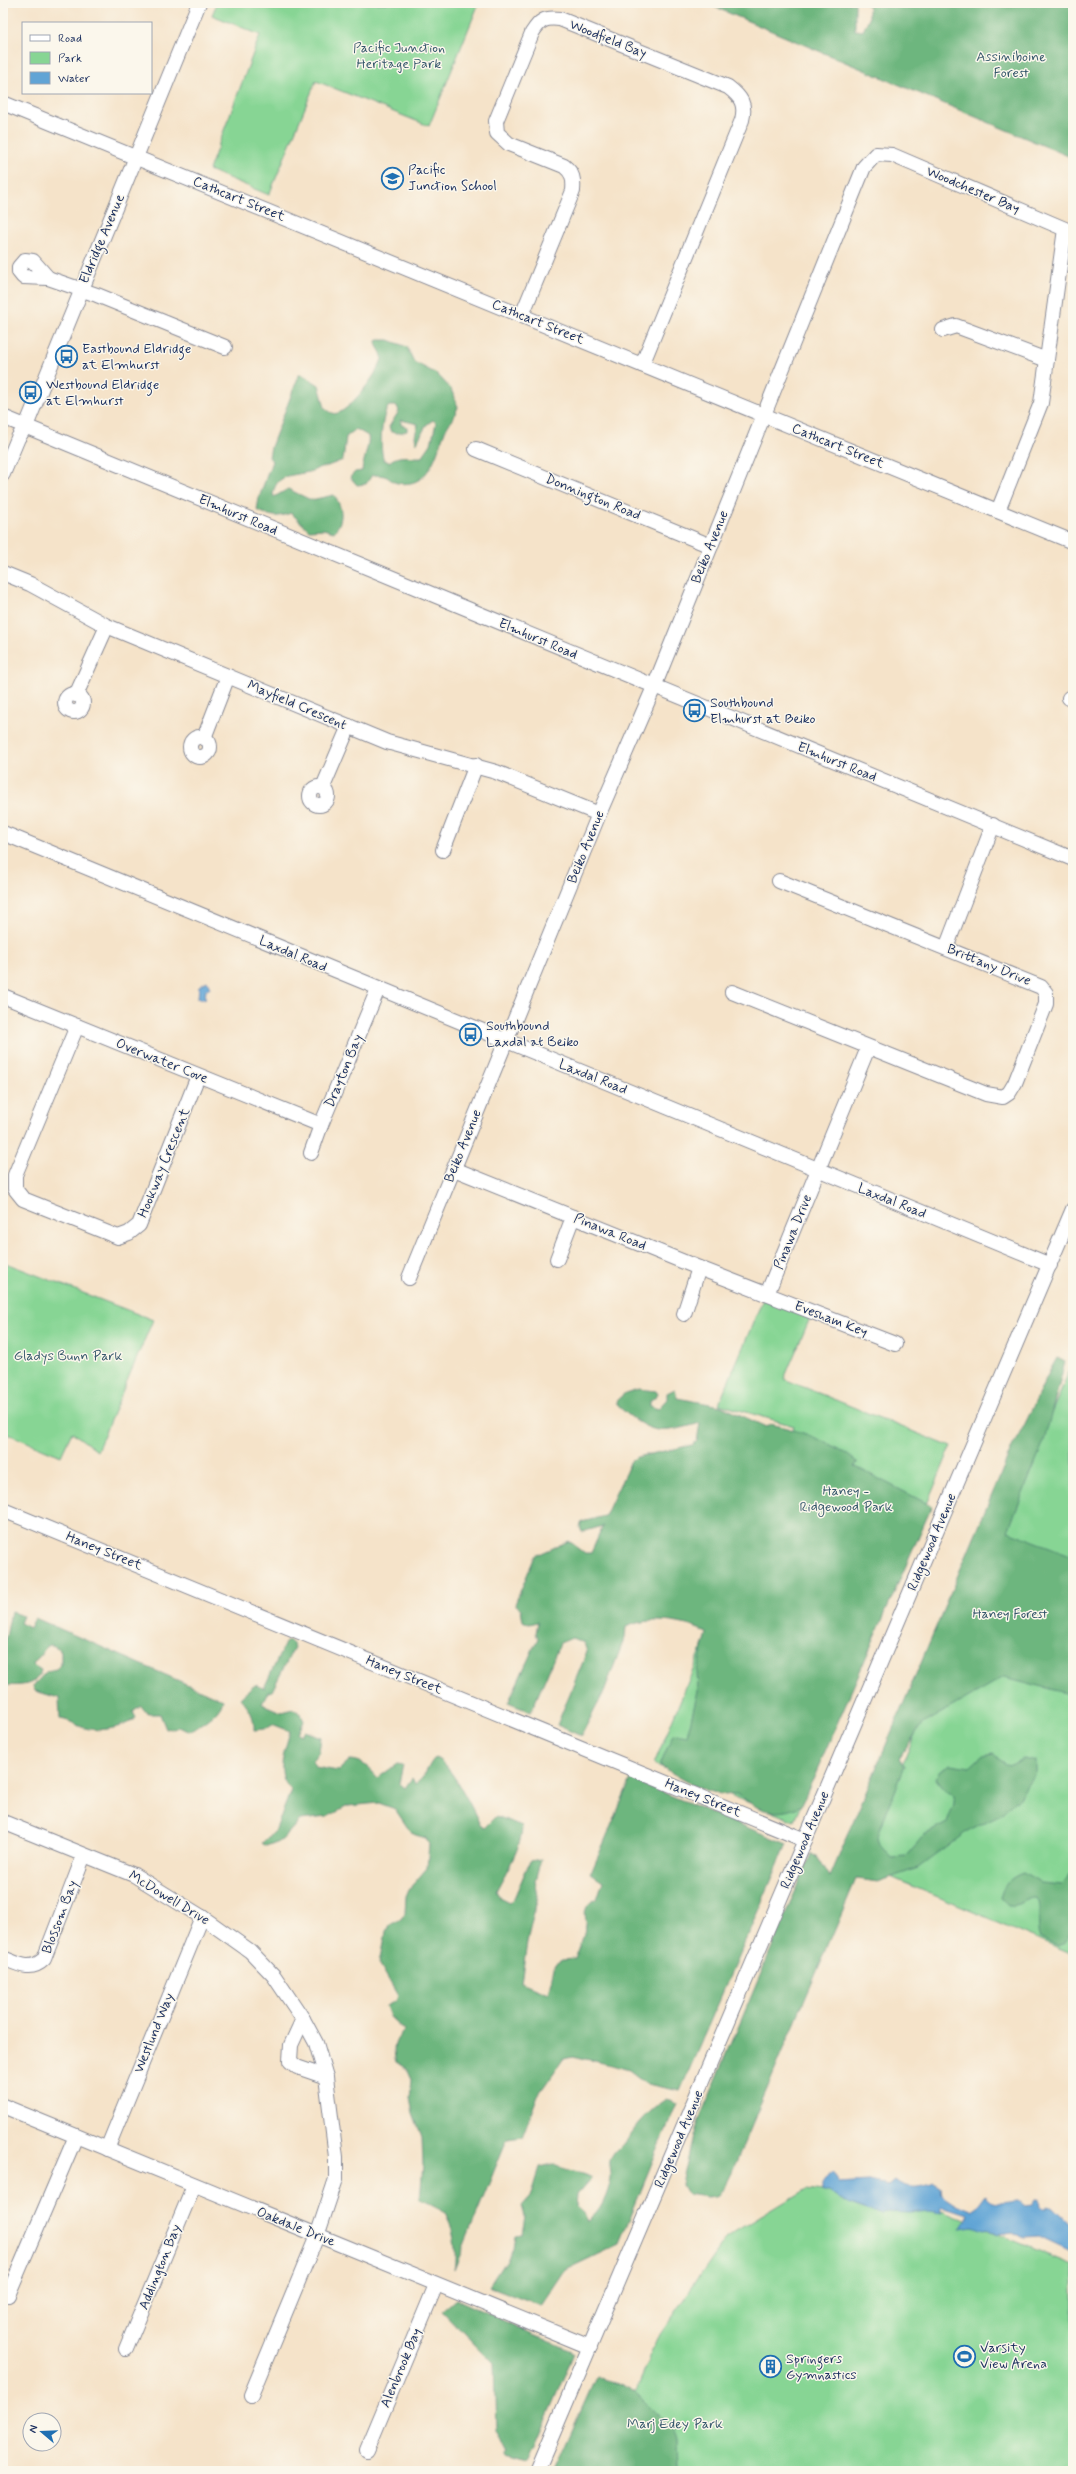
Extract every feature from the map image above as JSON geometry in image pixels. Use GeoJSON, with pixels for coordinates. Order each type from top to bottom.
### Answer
{"type":"FeatureCollection","features":[{"type":"Feature","properties":{"kind":"street","name":"Eldridge Avenue"},"geometry":{"type":"LineString","coordinates":[[3,474],[18,438],[26,426],[199,3]]}},
{"type":"Feature","properties":{"kind":"street","name":"Woodfield Bay"},"geometry":{"type":"LineString","coordinates":[[522,315],[573,191],[574,180],[571,172],[564,166],[504,141],[497,133],[496,121],[532,33],[540,21],[549,17],[560,19],[728,87],[740,96],[745,108],[742,120],[642,365]]}},
{"type":"Feature","properties":{"kind":"street","name":"Cathcart Street"},"geometry":{"type":"LineString","coordinates":[[3,103],[1073,542]]}},
{"type":"Feature","properties":{"kind":"street","name":"Woodchester Bay"},"geometry":{"type":"LineString","coordinates":[[763,416],[864,167],[876,154],[892,155],[1065,229],[1040,403],[998,510]]}},
{"type":"Feature","properties":{"kind":"street"},"geometry":{"type":"LineString","coordinates":[[48,278],[82,289],[225,347]]}},
{"type":"Feature","properties":{"kind":"street"},"geometry":{"type":"LineString","coordinates":[[943,330],[956,326],[1047,360]]}},
{"type":"Feature","properties":{"kind":"street","name":"Beiko Avenue"},"geometry":{"type":"LineString","coordinates":[[409,1278],[599,814],[654,687],[763,416]]}},
{"type":"Feature","properties":{"kind":"street","name":"Elmhurst Road"},"geometry":{"type":"LineString","coordinates":[[3,417],[654,687],[1073,858]]}},
{"type":"Feature","properties":{"kind":"street","name":"Donnington Road"},"geometry":{"type":"LineString","coordinates":[[476,449],[711,546]]}},
{"type":"Feature","properties":{"kind":"street","name":"Mayfield Crescent"},"geometry":{"type":"LineString","coordinates":[[3,573],[30,584],[107,626],[387,742],[476,765],[599,814]]}},
{"type":"Feature","properties":{"kind":"street"},"geometry":{"type":"LineString","coordinates":[[76,695],[107,626]]}},
{"type":"Feature","properties":{"kind":"street"},"geometry":{"type":"LineString","coordinates":[[204,738],[228,676]]}},
{"type":"Feature","properties":{"kind":"street"},"geometry":{"type":"LineString","coordinates":[[323,788],[349,726]]}},
{"type":"Feature","properties":{"kind":"street"},"geometry":{"type":"LineString","coordinates":[[443,850],[476,765]]}},
{"type":"Feature","properties":{"kind":"street"},"geometry":{"type":"LineString","coordinates":[[946,948],[993,825]]}},
{"type":"Feature","properties":{"kind":"street","name":"Laxdal Road"},"geometry":{"type":"LineString","coordinates":[[3,833],[506,1042],[1050,1265]]}},
{"type":"Feature","properties":{"kind":"street","name":"Brittany Drive"},"geometry":{"type":"LineString","coordinates":[[732,992],[868,1048],[986,1094],[1003,1097],[1009,1093],[1016,1083],[1043,1017],[1046,1004],[1046,993],[1042,987],[779,881]]}},
{"type":"Feature","properties":{"kind":"street","name":"Drayton Bay"},"geometry":{"type":"LineString","coordinates":[[311,1153],[320,1125],[378,989]]}},
{"type":"Feature","properties":{"kind":"street","name":"Overwater Cove"},"geometry":{"type":"LineString","coordinates":[[3,996],[320,1125]]}},
{"type":"Feature","properties":{"kind":"street","name":"Hookway Crescent"},"geometry":{"type":"LineString","coordinates":[[77,1026],[15,1175],[15,1189],[23,1199],[118,1237],[129,1233],[139,1225],[198,1076]]}},
{"type":"Feature","properties":{"kind":"street"},"geometry":{"type":"LineString","coordinates":[[818,1170],[868,1048]]}},
{"type":"Feature","properties":{"kind":"street","name":"Pinawa Road"},"geometry":{"type":"LineString","coordinates":[[454,1169],[767,1294]]}},
{"type":"Feature","properties":{"kind":"street","name":"Pinawa Drive"},"geometry":{"type":"LineString","coordinates":[[767,1294],[818,1170]]}},
{"type":"Feature","properties":{"kind":"street","name":"Ridgewood Avenue"},"geometry":{"type":"LineString","coordinates":[[537,2471],[1073,1209]]}},
{"type":"Feature","properties":{"kind":"street"},"geometry":{"type":"LineString","coordinates":[[557,1259],[573,1217]]}},
{"type":"Feature","properties":{"kind":"street"},"geometry":{"type":"LineString","coordinates":[[684,1314],[699,1268]]}},
{"type":"Feature","properties":{"kind":"street","name":"Evesham Key"},"geometry":{"type":"LineString","coordinates":[[767,1294],[895,1344]]}},
{"type":"Feature","properties":{"kind":"street","name":"Haney Street"},"geometry":{"type":"LineString","coordinates":[[3,1510],[805,1840]]}},
{"type":"Feature","properties":{"kind":"street","name":"McDowell Drive"},"geometry":{"type":"LineString","coordinates":[[3,1822],[140,1878],[202,1917],[262,1962],[303,2019],[322,2058],[326,2077],[336,2157],[336,2179],[316,2236]]}},
{"type":"Feature","properties":{"kind":"street","name":"Blossom Bay"},"geometry":{"type":"LineString","coordinates":[[3,1958],[29,1967],[38,1965],[44,1959],[84,1855]]}},
{"type":"Feature","properties":{"kind":"street","name":"Westlund Way"},"geometry":{"type":"LineString","coordinates":[[107,2149],[202,1917]]}},
{"type":"Feature","properties":{"kind":"street"},"geometry":{"type":"LineString","coordinates":[[303,2019],[291,2045],[290,2061],[297,2067],[326,2077]]}},
{"type":"Feature","properties":{"kind":"street","name":"Oakdale Drive"},"geometry":{"type":"LineString","coordinates":[[3,2106],[316,2236],[590,2347]]}},
{"type":"Feature","properties":{"kind":"street"},"geometry":{"type":"LineString","coordinates":[[8,2295],[76,2136]]}},
{"type":"Feature","properties":{"kind":"street","name":"Addington Bay"},"geometry":{"type":"LineString","coordinates":[[126,2349],[194,2185]]}},
{"type":"Feature","properties":{"kind":"street"},"geometry":{"type":"LineString","coordinates":[[251,2395],[316,2236]]}},
{"type":"Feature","properties":{"kind":"street","name":"Alenbrook Bay"},"geometry":{"type":"LineString","coordinates":[[367,2450],[436,2285]]}},
{"type":"Feature","properties":{"kind":"green space","name":"Pacific Junction Heritage Park"},"geometry":{"type":"Polygon","coordinates":[[[217,3],[479,3],[429,126],[316,81],[269,195],[209,170],[260,35],[212,15],[217,3]]]}},
{"type":"Feature","properties":{"kind":"green space","name":"Assiniboine Forest"},"geometry":{"type":"Polygon","coordinates":[[[705,3],[855,3],[855,30],[863,31],[869,18],[869,7],[864,3],[1073,3],[1073,158],[705,3]]]}},
{"type":"Feature","properties":{"kind":"green space"},"geometry":{"type":"Polygon","coordinates":[[[389,340],[407,347],[414,362],[437,374],[451,389],[458,407],[445,431],[435,459],[430,468],[425,475],[418,480],[409,483],[397,483],[385,476],[372,475],[366,484],[357,485],[350,477],[355,472],[362,471],[368,436],[356,429],[346,437],[343,460],[325,467],[320,467],[313,471],[285,477],[275,486],[273,494],[274,497],[288,489],[311,500],[334,495],[341,509],[341,518],[334,532],[323,529],[309,530],[291,513],[282,516],[274,516],[257,510],[259,498],[272,461],[269,457],[271,447],[299,375],[303,375],[319,385],[325,408],[333,413],[338,413],[350,405],[376,372],[382,358],[376,341],[389,340]],[[389,406],[384,416],[381,441],[384,460],[389,462],[393,459],[401,457],[422,457],[431,444],[436,423],[433,420],[427,424],[416,444],[415,436],[418,424],[401,420],[401,425],[407,427],[407,431],[398,433],[391,432],[389,427],[399,411],[397,406],[389,406]]]}},
{"type":"Feature","properties":{"kind":"green space","name":"Gladys Bunn Park"},"geometry":{"type":"Polygon","coordinates":[[[3,1262],[153,1320],[97,1451],[72,1432],[61,1456],[3,1432],[3,1262]]]}},
{"type":"Feature","properties":{"kind":"green space","name":"Haney - Ridgewood Park"},"geometry":{"type":"Polygon","coordinates":[[[763,1299],[810,1318],[784,1379],[951,1447],[794,1821],[654,1764],[794,1426],[719,1404],[763,1299]]]}},
{"type":"Feature","properties":{"kind":"green space","name":"Haney Forest"},"geometry":{"type":"Polygon","coordinates":[[[1057,1358],[1065,1362],[1044,1441],[1008,1531],[1073,1556],[1073,1695],[1004,1677],[922,1724],[899,1758],[905,1766],[877,1837],[879,1843],[891,1857],[906,1856],[924,1835],[947,1823],[954,1804],[954,1796],[944,1789],[936,1779],[940,1770],[950,1764],[970,1767],[982,1756],[993,1754],[1006,1763],[1012,1764],[1023,1758],[1036,1761],[1036,1773],[1019,1797],[1003,1813],[969,1830],[918,1868],[878,1882],[856,1879],[728,2181],[716,2196],[706,2197],[687,2194],[682,2185],[693,2135],[811,1854],[818,1857],[830,1877],[1013,1445],[1025,1424],[1045,1379],[1057,1358]]]}},
{"type":"Feature","properties":{"kind":"green space"},"geometry":{"type":"Polygon","coordinates":[[[1073,1362],[1073,1954],[860,1864],[1073,1362]]]}},
{"type":"Feature","properties":{"kind":"green space"},"geometry":{"type":"Polygon","coordinates":[[[638,1389],[656,1391],[658,1394],[650,1401],[650,1406],[658,1409],[667,1399],[667,1393],[675,1389],[677,1398],[721,1406],[766,1427],[770,1424],[817,1438],[839,1449],[858,1463],[854,1466],[932,1506],[802,1804],[791,1810],[772,1812],[760,1809],[737,1794],[725,1795],[699,1787],[660,1765],[673,1734],[687,1736],[698,1691],[697,1671],[707,1633],[688,1625],[666,1621],[655,1621],[626,1627],[625,1637],[603,1694],[581,1736],[557,1725],[587,1652],[584,1643],[572,1638],[560,1643],[531,1712],[508,1703],[538,1638],[536,1633],[538,1622],[529,1624],[523,1621],[521,1609],[515,1604],[535,1556],[569,1541],[585,1553],[591,1553],[603,1526],[582,1532],[580,1527],[582,1522],[605,1516],[631,1461],[637,1457],[692,1445],[697,1441],[700,1423],[674,1429],[656,1430],[639,1422],[618,1406],[616,1401],[625,1393],[638,1389]]]}},
{"type":"Feature","properties":{"kind":"green space"},"geometry":{"type":"Polygon","coordinates":[[[11,1612],[23,1616],[20,1623],[30,1628],[35,1618],[223,1700],[221,1705],[214,1714],[198,1726],[188,1731],[177,1727],[166,1729],[160,1714],[148,1714],[141,1706],[133,1712],[136,1718],[123,1725],[108,1729],[100,1730],[84,1728],[69,1721],[60,1719],[59,1698],[35,1691],[33,1686],[47,1671],[56,1669],[61,1664],[61,1652],[57,1648],[51,1645],[48,1646],[34,1662],[33,1665],[41,1670],[39,1676],[35,1680],[21,1685],[3,1685],[3,1643],[5,1642],[11,1612]]]}},
{"type":"Feature","properties":{"kind":"green space"},"geometry":{"type":"Polygon","coordinates":[[[289,1640],[294,1647],[272,1691],[268,1692],[262,1704],[281,1712],[293,1709],[300,1713],[304,1721],[298,1734],[302,1736],[305,1731],[321,1737],[319,1752],[313,1761],[315,1767],[338,1771],[350,1760],[359,1762],[366,1766],[378,1778],[397,1764],[403,1765],[399,1783],[405,1788],[412,1778],[415,1784],[422,1779],[435,1758],[441,1761],[448,1768],[461,1788],[480,1825],[484,1828],[496,1816],[522,1826],[516,1851],[496,1891],[501,1899],[509,1903],[514,1898],[530,1861],[541,1859],[535,1880],[538,1896],[528,1937],[521,1982],[548,1993],[555,1964],[562,1960],[575,1959],[585,1929],[586,1910],[590,1903],[597,1899],[603,1881],[591,1873],[631,1779],[787,1844],[680,2091],[647,2084],[629,2070],[612,2065],[572,2056],[564,2058],[538,2095],[522,2137],[507,2139],[454,2270],[455,2246],[449,2221],[440,2209],[420,2199],[423,2165],[422,2137],[413,2113],[410,2097],[412,2079],[408,2070],[396,2062],[394,2053],[396,2041],[404,2030],[390,2017],[386,2006],[396,2001],[398,1996],[379,1963],[384,1938],[390,1925],[401,1919],[405,1913],[406,1896],[409,1889],[427,1868],[429,1844],[426,1838],[412,1834],[395,1809],[379,1803],[348,1806],[327,1817],[300,1820],[282,1840],[266,1846],[262,1843],[276,1829],[291,1790],[283,1777],[282,1769],[282,1762],[290,1731],[272,1724],[265,1729],[254,1730],[254,1721],[251,1713],[240,1698],[255,1685],[264,1688],[285,1643],[289,1640]]]}},
{"type":"Feature","properties":{"kind":"green space"},"geometry":{"type":"Polygon","coordinates":[[[1073,1872],[1073,1920],[1071,1923],[1073,1931],[1065,1942],[1057,1945],[1041,1938],[1039,1932],[1039,1906],[1036,1898],[1008,1906],[1000,1898],[1003,1889],[1008,1882],[1014,1877],[1023,1873],[1040,1883],[1062,1885],[1073,1872]]]}},
{"type":"Feature","properties":{"kind":"green space"},"geometry":{"type":"Polygon","coordinates":[[[667,2099],[677,2103],[619,2244],[565,2270],[541,2306],[489,2286],[513,2249],[515,2235],[522,2234],[525,2216],[522,2206],[531,2196],[540,2167],[553,2164],[562,2169],[586,2175],[591,2178],[577,2194],[576,2207],[583,2213],[586,2222],[596,2214],[606,2197],[611,2178],[610,2164],[613,2155],[644,2118],[667,2099]]]}},
{"type":"Feature","properties":{"kind":"green space","name":"Marj Edey Park"},"geometry":{"type":"Polygon","coordinates":[[[806,2189],[921,2202],[1073,2265],[1073,2471],[602,2471],[661,2332],[727,2237],[806,2189]]]}},
{"type":"Feature","properties":{"kind":"green space"},"geometry":{"type":"Polygon","coordinates":[[[456,2299],[574,2353],[527,2463],[503,2457],[506,2452],[496,2431],[494,2364],[442,2311],[456,2299]]]}},
{"type":"Feature","properties":{"kind":"green space"},"geometry":{"type":"Polygon","coordinates":[[[596,2377],[622,2384],[635,2391],[671,2427],[676,2439],[677,2471],[554,2471],[596,2377]]]}},
{"type":"Feature","properties":{"kind":"water"},"geometry":{"type":"Polygon","coordinates":[[[207,981],[210,988],[206,990],[205,999],[198,998],[199,986],[207,981]]]}},
{"type":"Feature","properties":{"kind":"water"},"geometry":{"type":"Polygon","coordinates":[[[832,2172],[839,2183],[869,2181],[889,2185],[895,2180],[909,2187],[914,2187],[934,2183],[941,2187],[942,2195],[957,2205],[971,2211],[977,2207],[986,2195],[989,2199],[996,2203],[1019,2201],[1025,2206],[1032,2205],[1035,2200],[1039,2199],[1040,2208],[1047,2208],[1047,2206],[1054,2208],[1073,2227],[1073,2253],[1039,2237],[1024,2238],[1013,2232],[998,2234],[989,2229],[984,2230],[973,2226],[961,2228],[968,2215],[943,2207],[941,2210],[943,2213],[929,2211],[910,2213],[888,2212],[882,2215],[840,2200],[829,2192],[823,2192],[823,2184],[832,2172]]]}},
{"type":"Feature","properties":{"kind":"place","name":"Pacific Junction School"},"geometry":{"type":"Point","coordinates":[392,178]}},
{"type":"Feature","properties":{"kind":"place","name":"Eastbound Eldridge at Elmhurst"},"geometry":{"type":"Point","coordinates":[67,357]}},
{"type":"Feature","properties":{"kind":"place","name":"Westbound Eldridge at Elmhurst"},"geometry":{"type":"Point","coordinates":[30,393]}},
{"type":"Feature","properties":{"kind":"place","name":"Southbound Elmhurst at Beiko"},"geometry":{"type":"Point","coordinates":[694,711]}},
{"type":"Feature","properties":{"kind":"place","name":"Southbound Laxdal at Beiko"},"geometry":{"type":"Point","coordinates":[471,1034]}},
{"type":"Feature","properties":{"kind":"place","name":"Varsity View Arena"},"geometry":{"type":"Point","coordinates":[965,2356]}},
{"type":"Feature","properties":{"kind":"place","name":"Springers Gymnastics"},"geometry":{"type":"Point","coordinates":[770,2367]}}]}
